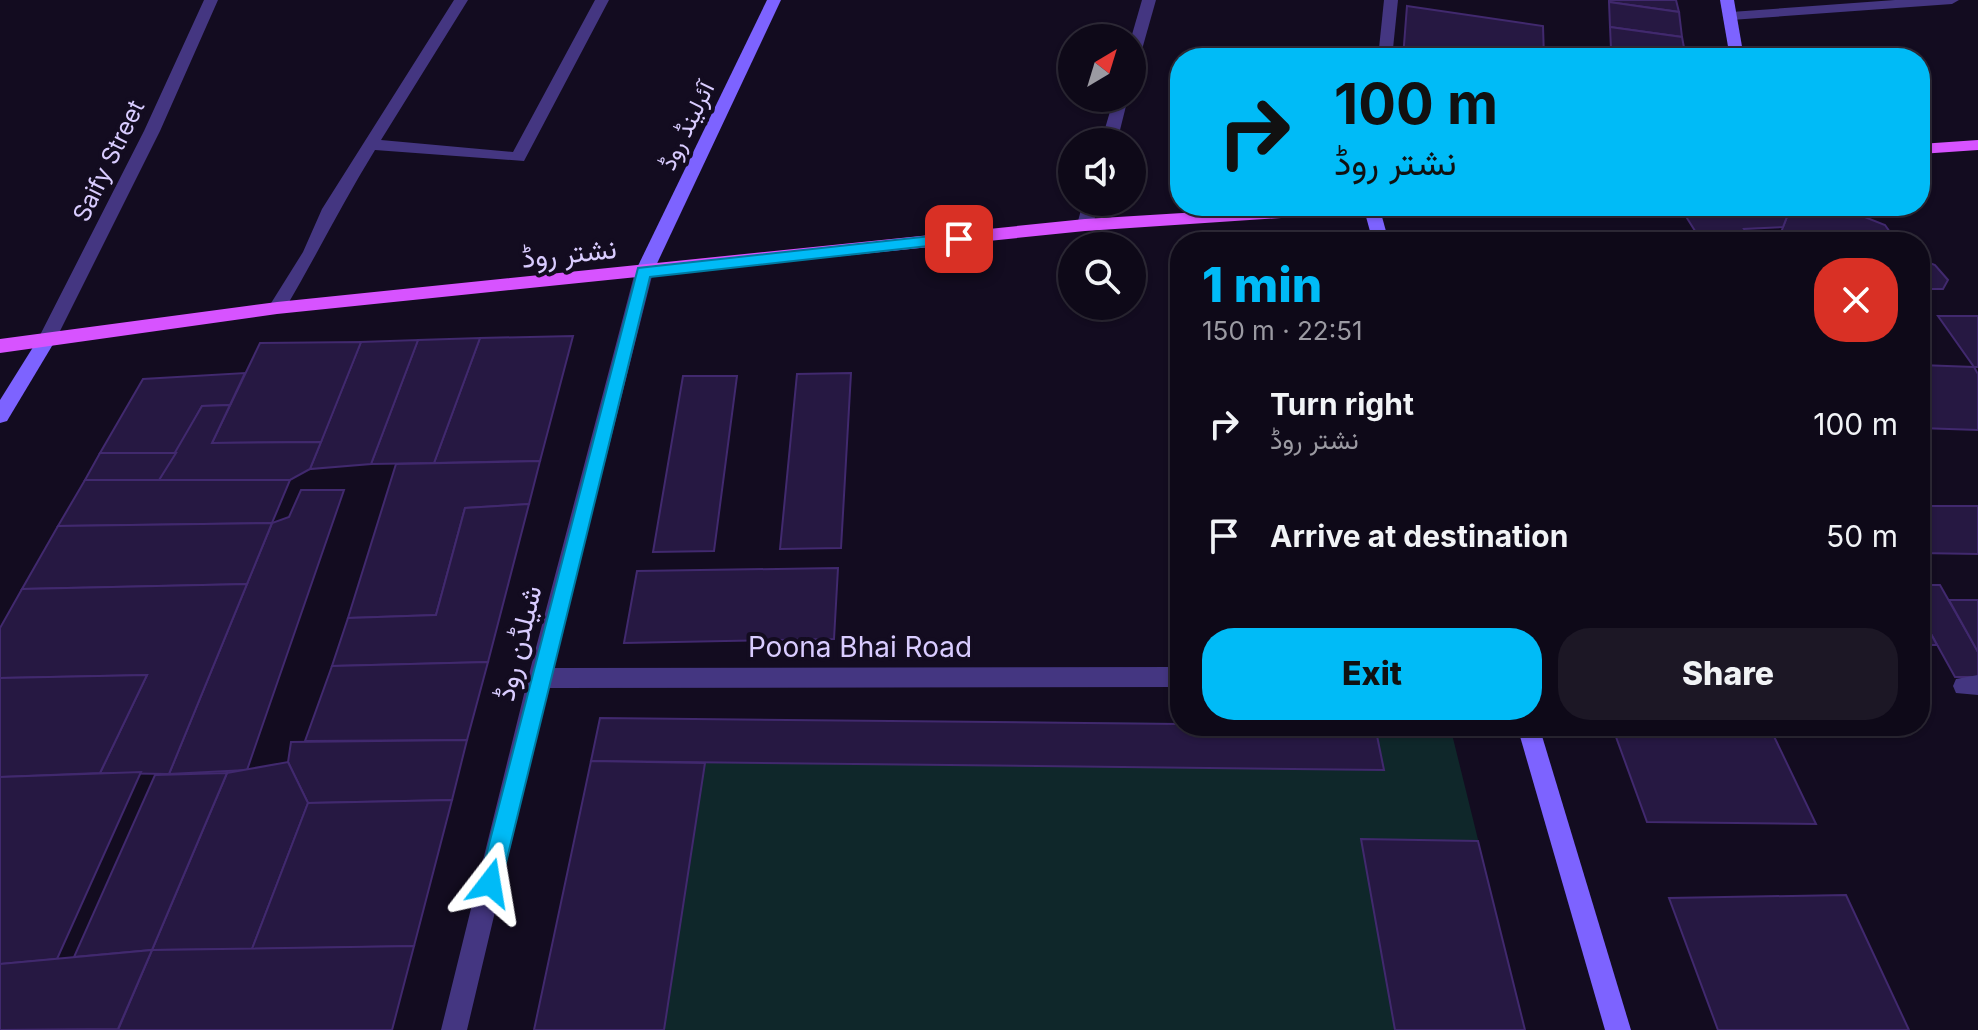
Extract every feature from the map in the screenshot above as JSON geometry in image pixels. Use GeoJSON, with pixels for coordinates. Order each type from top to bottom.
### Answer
{"type":"FeatureCollection","features":[{"type":"Feature","properties":{"kind":"main road"},"geometry":{"type":"LineString","coordinates":[[1930,148],[1978,145]]}},
{"type":"Feature","properties":{"kind":"main road","name":"نشتر روڈ"},"geometry":{"type":"LineString","coordinates":[[0,346],[277,308],[1085,225],[1222,216]]}},
{"type":"Feature","properties":{"kind":"street","name":"Saify Street"},"geometry":{"type":"LineString","coordinates":[[46,341],[152,131],[211,0]]}},
{"type":"Feature","properties":{"kind":"street"},"geometry":{"type":"LineString","coordinates":[[277,308],[311,252],[330,209],[461,0]]}},
{"type":"Feature","properties":{"kind":"street"},"geometry":{"type":"LineString","coordinates":[[369,144],[518,157],[602,0]]}},
{"type":"Feature","properties":{"kind":"street","name":"آئرلینڈ روڈ"},"geometry":{"type":"LineString","coordinates":[[644,272],[774,0]]}},
{"type":"Feature","properties":{"kind":"street"},"geometry":{"type":"LineString","coordinates":[[1142,24],[1149,0]]}},
{"type":"Feature","properties":{"kind":"street"},"geometry":{"type":"LineString","coordinates":[[1386,48],[1391,0]]}},
{"type":"Feature","properties":{"kind":"street"},"geometry":{"type":"LineString","coordinates":[[1727,0],[1736,48]]}},
{"type":"Feature","properties":{"kind":"street"},"geometry":{"type":"LineString","coordinates":[[1731,16],[1952,0]]}},
{"type":"Feature","properties":{"kind":"street"},"geometry":{"type":"LineString","coordinates":[[1085,225],[1087,216]]}},
{"type":"Feature","properties":{"kind":"street","name":"شیلڈن روڈ"},"geometry":{"type":"LineString","coordinates":[[454,1030],[539,678],[644,272]]}},
{"type":"Feature","properties":{"kind":"street"},"geometry":{"type":"LineString","coordinates":[[0,416],[46,341]]}},
{"type":"Feature","properties":{"kind":"street","name":"Poona Bhai Road"},"geometry":{"type":"LineString","coordinates":[[539,678],[1170,677]]}},
{"type":"Feature","properties":{"kind":"street"},"geometry":{"type":"LineString","coordinates":[[1531,736],[1618,1030]]}},
{"type":"Feature","properties":{"kind":"green space"},"geometry":{"type":"Polygon","coordinates":[[[600,718],[1170,723],[1170,736],[1452,736],[1525,1030],[534,1030],[600,718]]]}},
{"type":"Feature","properties":{"kind":"building"},"geometry":{"type":"Polygon","coordinates":[[[1676,0],[1679,12],[1609,2],[1676,0]]]}},
{"type":"Feature","properties":{"kind":"building"},"geometry":{"type":"Polygon","coordinates":[[[1609,2],[1679,12],[1682,37],[1610,27],[1609,2]]]}},
{"type":"Feature","properties":{"kind":"building"},"geometry":{"type":"Polygon","coordinates":[[[1407,6],[1543,26],[1544,48],[1404,48],[1407,6]]]}},
{"type":"Feature","properties":{"kind":"building"},"geometry":{"type":"Polygon","coordinates":[[[1610,27],[1682,37],[1684,48],[1611,48],[1610,27]]]}},
{"type":"Feature","properties":{"kind":"building"},"geometry":{"type":"Polygon","coordinates":[[[1686,216],[1787,216],[1783,227],[1744,229],[1746,232],[1696,232],[1686,216]]]}},
{"type":"Feature","properties":{"kind":"building"},"geometry":{"type":"Polygon","coordinates":[[[1787,216],[1862,216],[1885,225],[1890,232],[1781,232],[1787,216]]]}},
{"type":"Feature","properties":{"kind":"building"},"geometry":{"type":"Polygon","coordinates":[[[1930,263],[1948,280],[1943,289],[1930,289],[1930,263]]]}},
{"type":"Feature","properties":{"kind":"building"},"geometry":{"type":"Polygon","coordinates":[[[1938,316],[1978,316],[1978,367],[1974,367],[1938,316]]]}},
{"type":"Feature","properties":{"kind":"building"},"geometry":{"type":"Polygon","coordinates":[[[573,336],[540,461],[434,463],[480,338],[573,336]]]}},
{"type":"Feature","properties":{"kind":"building"},"geometry":{"type":"Polygon","coordinates":[[[480,338],[434,463],[371,464],[418,340],[480,338]]]}},
{"type":"Feature","properties":{"kind":"building"},"geometry":{"type":"Polygon","coordinates":[[[418,340],[371,464],[310,469],[361,342],[418,340]]]}},
{"type":"Feature","properties":{"kind":"building"},"geometry":{"type":"Polygon","coordinates":[[[361,342],[321,442],[212,443],[260,343],[361,342]]]}},
{"type":"Feature","properties":{"kind":"building"},"geometry":{"type":"Polygon","coordinates":[[[1930,365],[1974,367],[1978,374],[1978,430],[1930,428],[1930,365]]]}},
{"type":"Feature","properties":{"kind":"building"},"geometry":{"type":"Polygon","coordinates":[[[245,373],[230,405],[202,406],[176,453],[100,453],[143,379],[245,373]]]}},
{"type":"Feature","properties":{"kind":"building"},"geometry":{"type":"Polygon","coordinates":[[[851,373],[841,548],[780,549],[797,374],[851,373]]]}},
{"type":"Feature","properties":{"kind":"building"},"geometry":{"type":"Polygon","coordinates":[[[683,376],[737,376],[714,551],[653,552],[683,376]]]}},
{"type":"Feature","properties":{"kind":"building"},"geometry":{"type":"Polygon","coordinates":[[[230,405],[212,443],[321,442],[310,469],[290,480],[159,480],[202,406],[230,405]]]}},
{"type":"Feature","properties":{"kind":"building"},"geometry":{"type":"Polygon","coordinates":[[[100,453],[176,453],[159,480],[85,480],[100,453]]]}},
{"type":"Feature","properties":{"kind":"building"},"geometry":{"type":"Polygon","coordinates":[[[540,461],[529,504],[465,508],[436,615],[348,618],[396,464],[540,461]]]}},
{"type":"Feature","properties":{"kind":"building"},"geometry":{"type":"Polygon","coordinates":[[[85,480],[290,480],[272,523],[58,526],[85,480]]]}},
{"type":"Feature","properties":{"kind":"building"},"geometry":{"type":"Polygon","coordinates":[[[301,490],[344,490],[247,770],[169,774],[272,523],[289,517],[301,490]]]}},
{"type":"Feature","properties":{"kind":"building"},"geometry":{"type":"Polygon","coordinates":[[[529,504],[488,662],[332,666],[348,618],[436,615],[465,508],[529,504]]]}},
{"type":"Feature","properties":{"kind":"building"},"geometry":{"type":"Polygon","coordinates":[[[1930,506],[1978,506],[1978,554],[1930,553],[1930,506]]]}},
{"type":"Feature","properties":{"kind":"building"},"geometry":{"type":"Polygon","coordinates":[[[272,523],[247,584],[22,589],[58,526],[272,523]]]}},
{"type":"Feature","properties":{"kind":"building"},"geometry":{"type":"Polygon","coordinates":[[[838,568],[834,639],[624,643],[637,571],[838,568]]]}},
{"type":"Feature","properties":{"kind":"building"},"geometry":{"type":"Polygon","coordinates":[[[247,584],[169,774],[100,773],[147,675],[0,678],[0,628],[22,589],[247,584]]]}},
{"type":"Feature","properties":{"kind":"building"},"geometry":{"type":"Polygon","coordinates":[[[1930,585],[1940,585],[1978,652],[1978,677],[1955,677],[1930,632],[1930,585]]]}},
{"type":"Feature","properties":{"kind":"building"},"geometry":{"type":"Polygon","coordinates":[[[1949,600],[1978,600],[1978,652],[1949,600]]]}},
{"type":"Feature","properties":{"kind":"building"},"geometry":{"type":"Polygon","coordinates":[[[1930,632],[1937,645],[1930,645],[1930,632]]]}},
{"type":"Feature","properties":{"kind":"building"},"geometry":{"type":"Polygon","coordinates":[[[488,662],[467,740],[305,741],[332,666],[488,662]]]}},
{"type":"Feature","properties":{"kind":"building"},"geometry":{"type":"Polygon","coordinates":[[[147,675],[100,773],[0,777],[0,678],[147,675]]]}},
{"type":"Feature","properties":{"kind":"building"},"geometry":{"type":"Polygon","coordinates":[[[600,718],[1170,724],[1170,736],[1377,736],[1384,770],[591,761],[600,718]]]}},
{"type":"Feature","properties":{"kind":"building"},"geometry":{"type":"Polygon","coordinates":[[[1616,736],[1774,736],[1816,824],[1647,822],[1616,736]]]}},
{"type":"Feature","properties":{"kind":"building"},"geometry":{"type":"Polygon","coordinates":[[[467,740],[452,800],[308,803],[288,762],[291,742],[467,740]]]}},
{"type":"Feature","properties":{"kind":"building"},"geometry":{"type":"Polygon","coordinates":[[[591,761],[705,763],[664,1030],[534,1030],[591,761]]]}},
{"type":"Feature","properties":{"kind":"building"},"geometry":{"type":"Polygon","coordinates":[[[288,762],[308,803],[252,949],[152,950],[227,773],[288,762]]]}},
{"type":"Feature","properties":{"kind":"building"},"geometry":{"type":"Polygon","coordinates":[[[141,772],[57,959],[0,964],[0,777],[141,772]]]}},
{"type":"Feature","properties":{"kind":"building"},"geometry":{"type":"Polygon","coordinates":[[[227,773],[152,950],[74,957],[155,775],[227,773]]]}},
{"type":"Feature","properties":{"kind":"building"},"geometry":{"type":"Polygon","coordinates":[[[452,800],[414,946],[252,949],[308,803],[452,800]]]}},
{"type":"Feature","properties":{"kind":"building"},"geometry":{"type":"Polygon","coordinates":[[[1361,839],[1478,841],[1525,1030],[1395,1030],[1361,839]]]}},
{"type":"Feature","properties":{"kind":"building"},"geometry":{"type":"Polygon","coordinates":[[[1846,895],[1909,1030],[1718,1030],[1669,898],[1846,895]]]}},
{"type":"Feature","properties":{"kind":"building"},"geometry":{"type":"Polygon","coordinates":[[[414,946],[392,1030],[118,1030],[152,950],[414,946]]]}},
{"type":"Feature","properties":{"kind":"building"},"geometry":{"type":"Polygon","coordinates":[[[152,950],[118,1029],[0,1030],[0,964],[152,950]]]}},
{"type":"Feature","properties":{"kind":"route"},"geometry":{"type":"LineString","coordinates":[[490,883],[539,678],[644,272],[959,239]]}}]}
